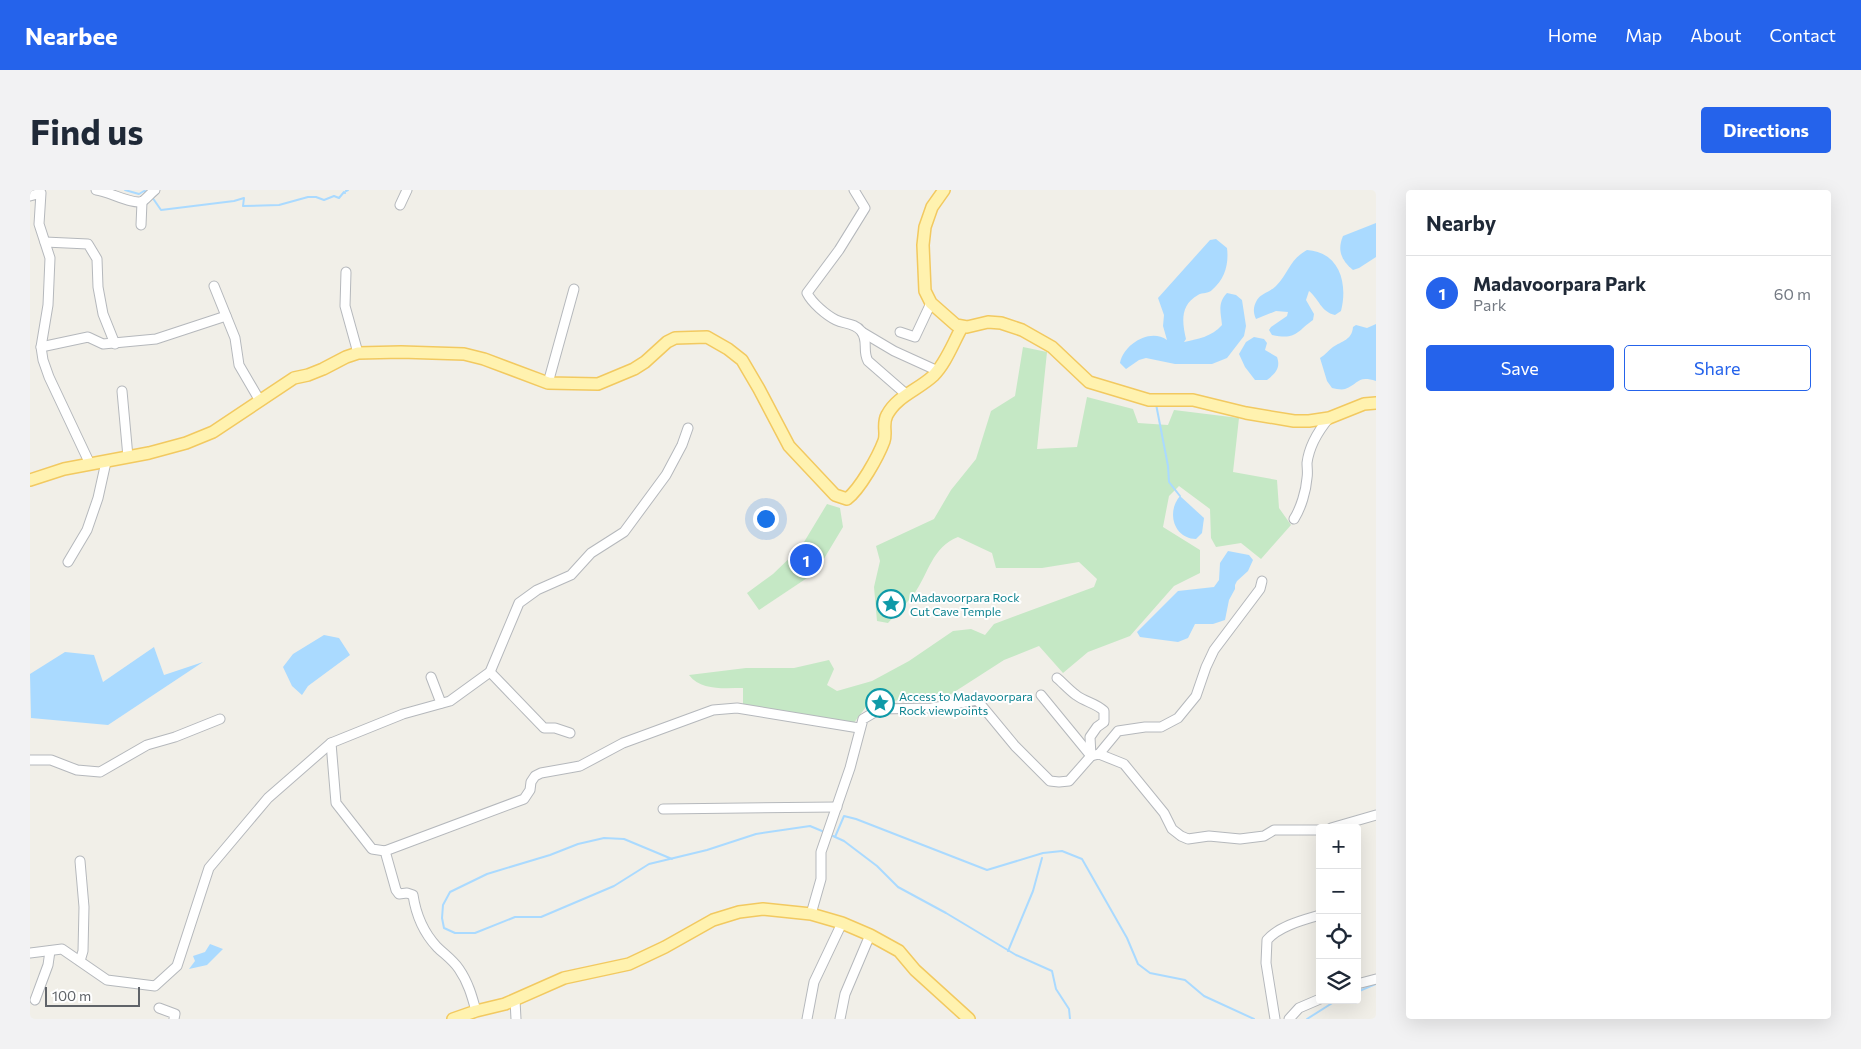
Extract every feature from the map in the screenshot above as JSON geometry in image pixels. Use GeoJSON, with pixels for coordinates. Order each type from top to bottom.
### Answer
{"type":"FeatureCollection","features":[{"type":"Feature","properties":{"kind":"main road"},"geometry":{"type":"LineString","coordinates":[[944,190],[932,207],[925,227],[923,245],[925,291],[931,304],[956,325],[962,327],[988,322],[1001,323],[1022,330],[1052,347],[1089,382],[1149,400],[1193,400],[1246,414],[1294,421],[1329,418],[1364,404],[1376,403]]}},
{"type":"Feature","properties":{"kind":"main road"},"geometry":{"type":"LineString","coordinates":[[30,480],[64,469],[166,449],[213,432],[294,378],[308,376],[346,357],[358,354],[401,352],[464,354],[484,359],[548,383],[572,384],[603,382],[634,369],[645,362],[667,342],[675,338],[707,336],[723,345],[742,360],[789,446],[835,495],[846,498],[859,485],[884,440],[886,416],[894,405],[925,383],[938,371],[962,327]]}},
{"type":"Feature","properties":{"kind":"main road"},"geometry":{"type":"LineString","coordinates":[[453,1019],[515,1000],[564,978],[629,964],[714,920],[739,912],[763,909],[811,914],[842,923],[870,935],[899,951],[915,970],[966,1018]]}},
{"type":"Feature","properties":{"kind":"street"},"geometry":{"type":"LineString","coordinates":[[96,190],[127,200],[142,202]]}},
{"type":"Feature","properties":{"kind":"street"},"geometry":{"type":"LineString","coordinates":[[140,225],[142,202],[155,190]]}},
{"type":"Feature","properties":{"kind":"street"},"geometry":{"type":"LineString","coordinates":[[400,205],[406,190]]}},
{"type":"Feature","properties":{"kind":"street"},"geometry":{"type":"LineString","coordinates":[[854,190],[865,208],[839,250],[807,293],[810,299],[835,320],[857,327],[894,351],[938,371]]}},
{"type":"Feature","properties":{"kind":"street"},"geometry":{"type":"LineString","coordinates":[[30,196],[44,191],[40,224],[50,258],[48,305],[42,347],[43,360],[48,377],[90,464]]}},
{"type":"Feature","properties":{"kind":"street"},"geometry":{"type":"LineString","coordinates":[[45,242],[88,244],[97,259],[98,287],[103,314],[115,344]]}},
{"type":"Feature","properties":{"kind":"street"},"geometry":{"type":"LineString","coordinates":[[346,272],[345,306],[358,354]]}},
{"type":"Feature","properties":{"kind":"street"},"geometry":{"type":"LineString","coordinates":[[214,286],[235,338],[239,364],[260,401]]}},
{"type":"Feature","properties":{"kind":"street"},"geometry":{"type":"LineString","coordinates":[[548,383],[574,289]]}},
{"type":"Feature","properties":{"kind":"street"},"geometry":{"type":"LineString","coordinates":[[900,332],[915,336],[931,304]]}},
{"type":"Feature","properties":{"kind":"street"},"geometry":{"type":"LineString","coordinates":[[42,347],[88,337],[103,344],[156,339],[226,316]]}},
{"type":"Feature","properties":{"kind":"street"},"geometry":{"type":"LineString","coordinates":[[862,332],[866,341],[864,354],[868,361],[906,395]]}},
{"type":"Feature","properties":{"kind":"street"},"geometry":{"type":"LineString","coordinates":[[122,391],[128,457]]}},
{"type":"Feature","properties":{"kind":"street"},"geometry":{"type":"LineString","coordinates":[[1294,519],[1299,512],[1307,479],[1307,462],[1312,447],[1320,428],[1329,418]]}},
{"type":"Feature","properties":{"kind":"street"},"geometry":{"type":"LineString","coordinates":[[30,953],[62,949],[107,980],[155,986],[178,966],[209,868],[268,798],[331,743],[403,714],[450,701],[490,672],[519,603],[537,590],[571,575],[591,553],[624,532],[666,475],[682,445],[688,428]]}},
{"type":"Feature","properties":{"kind":"street"},"geometry":{"type":"LineString","coordinates":[[68,562],[86,530],[98,498],[106,462]]}},
{"type":"Feature","properties":{"kind":"street"},"geometry":{"type":"LineString","coordinates":[[811,914],[822,879],[821,852],[850,768],[859,728],[863,719],[880,710],[932,708],[977,700],[1015,746],[1050,780],[1059,782],[1069,780],[1118,731],[1161,727],[1178,718],[1183,713],[1196,696],[1214,650],[1260,589],[1262,581]]}},
{"type":"Feature","properties":{"kind":"street"},"geometry":{"type":"LineString","coordinates":[[490,672],[544,728],[556,728],[570,732]]}},
{"type":"Feature","properties":{"kind":"street"},"geometry":{"type":"LineString","coordinates":[[431,677],[441,703]]}},
{"type":"Feature","properties":{"kind":"street"},"geometry":{"type":"LineString","coordinates":[[1057,678],[1076,695],[1098,705],[1104,711],[1104,722],[1097,727],[1090,737],[1095,755]]}},
{"type":"Feature","properties":{"kind":"street"},"geometry":{"type":"LineString","coordinates":[[1041,695],[1095,755],[1124,764],[1164,813],[1172,829],[1181,836],[1188,839],[1209,836],[1240,839],[1264,836],[1274,830],[1316,830]]}},
{"type":"Feature","properties":{"kind":"street"},"geometry":{"type":"LineString","coordinates":[[331,743],[336,802],[372,849],[385,851],[524,798],[530,790],[531,782],[535,776],[541,773],[580,766],[623,744],[713,710],[737,708],[859,728]]}},
{"type":"Feature","properties":{"kind":"street"},"geometry":{"type":"LineString","coordinates":[[30,760],[51,760],[77,770],[100,772],[147,745],[174,737],[220,719]]}},
{"type":"Feature","properties":{"kind":"street"},"geometry":{"type":"LineString","coordinates":[[663,809],[837,807]]}},
{"type":"Feature","properties":{"kind":"street"},"geometry":{"type":"LineString","coordinates":[[1344,824],[1376,814]]}},
{"type":"Feature","properties":{"kind":"street"},"geometry":{"type":"LineString","coordinates":[[385,851],[396,890],[399,894],[410,893],[413,895],[423,928],[436,946],[458,968],[470,988],[476,1011]]}},
{"type":"Feature","properties":{"kind":"street"},"geometry":{"type":"LineString","coordinates":[[80,862],[84,907],[83,951],[80,961]]}},
{"type":"Feature","properties":{"kind":"street"},"geometry":{"type":"LineString","coordinates":[[1274,1019],[1266,963],[1267,940],[1271,935],[1295,923],[1316,916]]}},
{"type":"Feature","properties":{"kind":"street"},"geometry":{"type":"LineString","coordinates":[[807,1019],[814,982],[842,923]]}},
{"type":"Feature","properties":{"kind":"street"},"geometry":{"type":"LineString","coordinates":[[840,1019],[845,994],[870,935]]}},
{"type":"Feature","properties":{"kind":"street"},"geometry":{"type":"LineString","coordinates":[[35,1000],[48,965],[50,950]]}},
{"type":"Feature","properties":{"kind":"street"},"geometry":{"type":"LineString","coordinates":[[1361,983],[1376,979]]}},
{"type":"Feature","properties":{"kind":"street"},"geometry":{"type":"LineString","coordinates":[[515,1000],[516,1019]]}},
{"type":"Feature","properties":{"kind":"street"},"geometry":{"type":"LineString","coordinates":[[1289,1019],[1299,1008],[1316,1001]]}},
{"type":"Feature","properties":{"kind":"street"},"geometry":{"type":"LineString","coordinates":[[159,1008],[175,1014],[174,1019]]}},
{"type":"Feature","properties":{"kind":"green space"},"geometry":{"type":"Polygon","coordinates":[[[1023,347],[1047,352],[1037,449],[1077,447],[1087,397],[1133,409],[1138,423],[1168,425],[1174,410],[1239,418],[1233,472],[1277,480],[1279,508],[1291,525],[1261,559],[1241,543],[1216,547],[1211,538],[1210,509],[1179,486],[1169,496],[1163,527],[1200,550],[1200,573],[1174,586],[1130,636],[1088,652],[1063,673],[1039,646],[1004,660],[948,696],[869,703],[853,724],[743,705],[743,688],[713,688],[700,684],[689,675],[746,668],[794,668],[829,660],[834,669],[827,685],[837,691],[872,681],[909,661],[953,631],[971,629],[985,635],[994,624],[1094,587],[1097,579],[1079,562],[1042,568],[996,568],[992,553],[958,537],[942,547],[914,594],[888,623],[877,621],[874,587],[880,561],[876,546],[934,519],[951,490],[976,459],[991,411],[1015,396],[1023,347]]]}},
{"type":"Feature","properties":{"kind":"green space"},"geometry":{"type":"Polygon","coordinates":[[[827,504],[840,508],[843,527],[816,572],[759,610],[747,593],[773,574],[801,547],[827,504]]]}},
{"type":"Feature","properties":{"kind":"water"},"geometry":{"type":"Polygon","coordinates":[[[1376,223],[1376,257],[1353,270],[1341,254],[1340,246],[1343,236],[1376,223]]]}},
{"type":"Feature","properties":{"kind":"water"},"geometry":{"type":"Polygon","coordinates":[[[1216,239],[1227,248],[1225,271],[1220,281],[1212,290],[1192,299],[1185,309],[1183,320],[1186,339],[1184,342],[1209,335],[1222,325],[1221,304],[1227,293],[1236,295],[1242,300],[1246,326],[1244,336],[1227,358],[1212,364],[1175,364],[1146,358],[1139,360],[1126,369],[1120,363],[1122,356],[1132,344],[1146,337],[1153,336],[1167,340],[1163,326],[1164,315],[1158,298],[1210,240],[1216,239]]]}},
{"type":"Feature","properties":{"kind":"water"},"geometry":{"type":"Polygon","coordinates":[[[1307,250],[1318,252],[1327,257],[1339,271],[1343,290],[1341,311],[1335,315],[1326,311],[1309,291],[1306,300],[1314,314],[1313,320],[1291,336],[1272,335],[1269,330],[1271,327],[1287,316],[1288,312],[1276,311],[1256,319],[1254,310],[1256,303],[1261,296],[1276,286],[1296,258],[1307,250]]]}},
{"type":"Feature","properties":{"kind":"water"},"geometry":{"type":"Polygon","coordinates":[[[1376,324],[1376,381],[1365,379],[1345,389],[1332,388],[1327,381],[1320,358],[1349,337],[1353,327],[1356,325],[1367,328],[1376,324]]]}},
{"type":"Feature","properties":{"kind":"water"},"geometry":{"type":"Polygon","coordinates":[[[1254,337],[1264,339],[1267,343],[1265,350],[1277,357],[1278,364],[1276,370],[1267,380],[1255,380],[1245,367],[1239,354],[1246,342],[1254,337]]]}},
{"type":"Feature","properties":{"kind":"water"},"geometry":{"type":"Polygon","coordinates":[[[1180,496],[1204,518],[1202,533],[1196,539],[1182,535],[1174,524],[1174,509],[1180,496]]]}},
{"type":"Feature","properties":{"kind":"water"},"geometry":{"type":"Polygon","coordinates":[[[1228,551],[1249,555],[1253,560],[1248,571],[1235,585],[1229,600],[1225,620],[1213,624],[1195,624],[1188,638],[1178,642],[1140,637],[1137,632],[1178,591],[1214,587],[1219,580],[1220,563],[1228,551]]]}},
{"type":"Feature","properties":{"kind":"water"},"geometry":{"type":"Polygon","coordinates":[[[324,635],[339,638],[350,655],[308,686],[302,695],[292,686],[283,667],[293,654],[324,635]]]}},
{"type":"Feature","properties":{"kind":"water"},"geometry":{"type":"Polygon","coordinates":[[[154,647],[164,675],[203,662],[108,725],[31,718],[30,674],[65,652],[94,655],[103,682],[154,647]]]}},
{"type":"Feature","properties":{"kind":"water"},"geometry":{"type":"Polygon","coordinates":[[[210,944],[223,949],[207,965],[189,969],[195,961],[193,956],[205,952],[210,944]]]}},
{"type":"Feature","properties":{"kind":"waterway"},"geometry":{"type":"LineString","coordinates":[[125,190],[139,194],[144,191],[149,192]]}},
{"type":"Feature","properties":{"kind":"waterway"},"geometry":{"type":"LineString","coordinates":[[152,197],[161,210],[234,201],[244,198],[243,206],[279,205],[308,197],[324,200],[334,196],[339,198],[345,193]]}},
{"type":"Feature","properties":{"kind":"waterway"},"geometry":{"type":"LineString","coordinates":[[1156,404],[1168,466],[1169,482],[1180,496]]}},
{"type":"Feature","properties":{"kind":"waterway"},"geometry":{"type":"LineString","coordinates":[[835,837],[844,816],[987,870],[1043,853],[1062,851],[1082,859],[1127,938],[1138,964],[1150,973],[1185,980],[1204,996],[1254,1019]]}},
{"type":"Feature","properties":{"kind":"waterway"},"geometry":{"type":"LineString","coordinates":[[672,859],[624,839],[604,838],[578,844],[550,855],[487,874],[450,892],[443,905],[442,918],[444,928],[455,933],[475,933],[515,917],[541,917],[614,886],[649,864],[707,850],[756,834],[810,826],[822,831]]}},
{"type":"Feature","properties":{"kind":"waterway"},"geometry":{"type":"LineString","coordinates":[[833,836],[844,841],[877,866],[898,887],[1016,955],[1052,971],[1056,989],[1069,1009],[1070,1019]]}},
{"type":"Feature","properties":{"kind":"waterway"},"geometry":{"type":"LineString","coordinates":[[1008,951],[1033,891],[1042,858]]}},
{"type":"Feature","properties":{"kind":"waterway"},"geometry":{"type":"LineString","coordinates":[[1361,990],[1376,984]]}},
{"type":"Feature","properties":{"kind":"waterway"},"geometry":{"type":"LineString","coordinates":[[1307,1019],[1331,1004]]}},
{"type":"Feature","properties":{"kind":"place","name":"Madavoorpara Park"},"geometry":{"type":"Point","coordinates":[806,560]}},
{"type":"Feature","properties":{"kind":"place","name":"Madavoorpara Rock Cut Cave Temple"},"geometry":{"type":"Point","coordinates":[891,604]}},
{"type":"Feature","properties":{"kind":"place","name":"Access to Madavoorpara Rock viewpoints"},"geometry":{"type":"Point","coordinates":[880,703]}}]}
